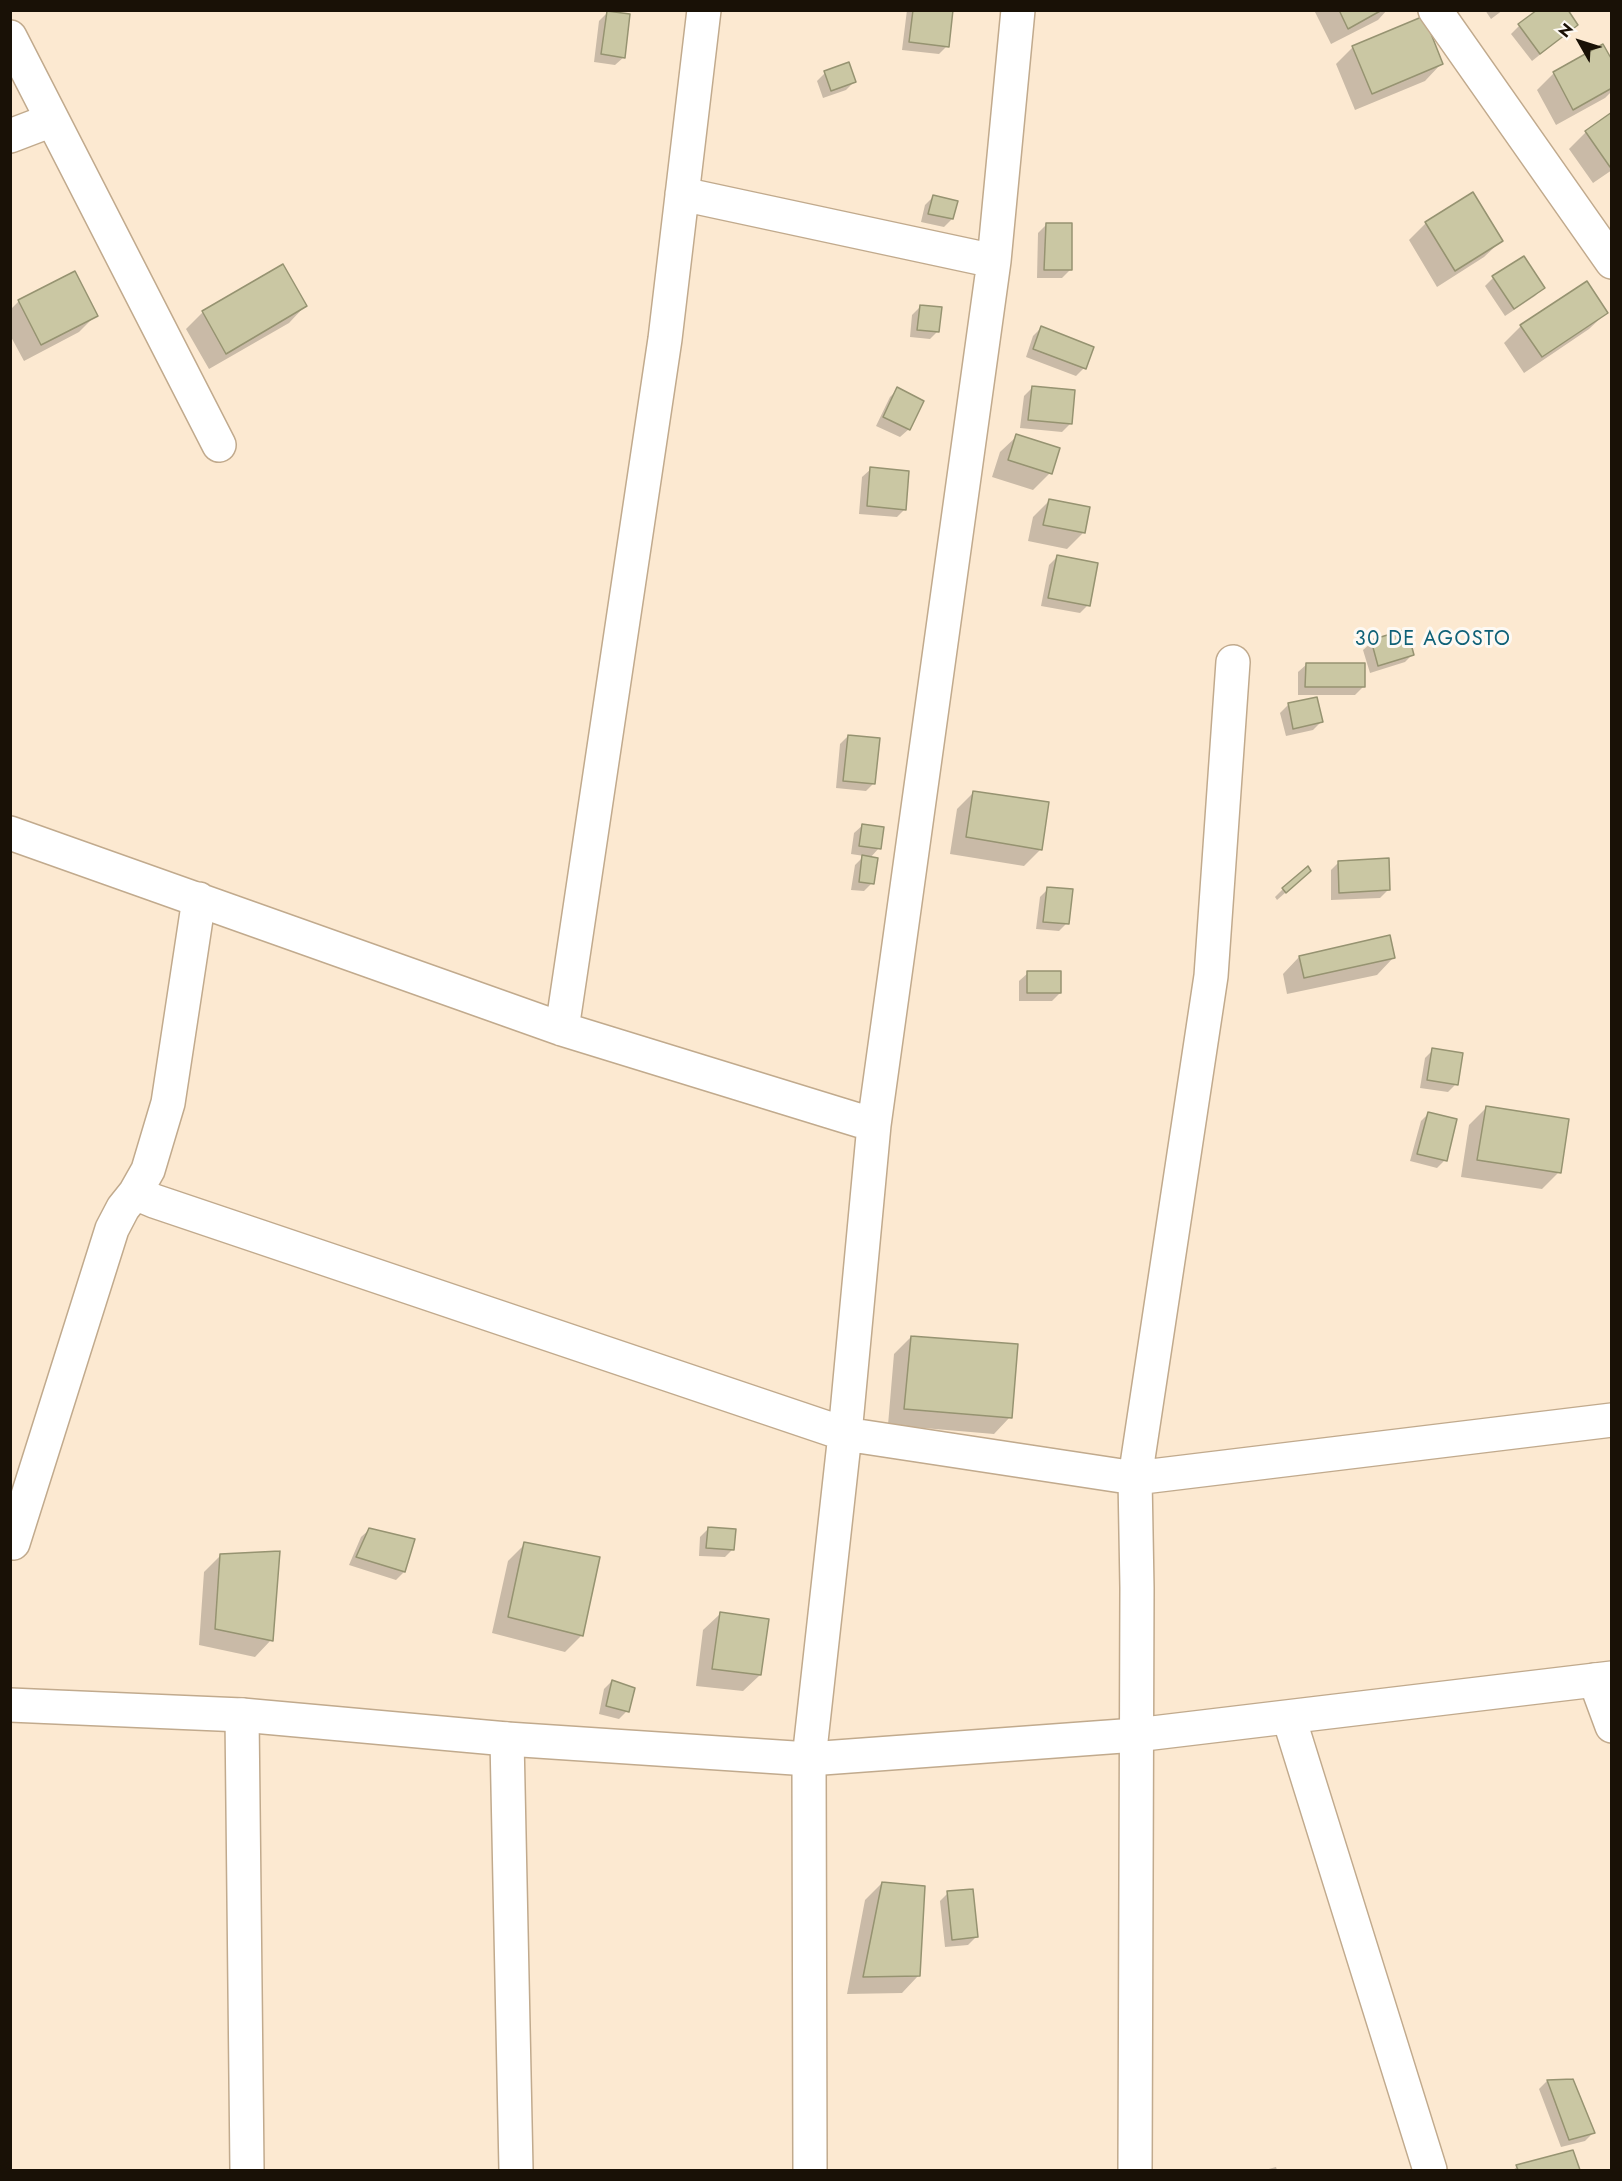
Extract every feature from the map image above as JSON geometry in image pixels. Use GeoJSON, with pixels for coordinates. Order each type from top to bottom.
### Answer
{"type":"FeatureCollection","features":[{"type":"Feature","properties":{"kind":"street"},"geometry":{"type":"LineString","coordinates":[[562,1029],[665,339],[704,10]]}},
{"type":"Feature","properties":{"kind":"street"},"geometry":{"type":"LineString","coordinates":[[810,2170],[809,1759],[845,1434],[874,1125],[994,261],[1018,10]]}},
{"type":"Feature","properties":{"kind":"street"},"geometry":{"type":"LineString","coordinates":[[1435,10],[1611,262]]}},
{"type":"Feature","properties":{"kind":"street"},"geometry":{"type":"LineString","coordinates":[[10,37],[219,445]]}},
{"type":"Feature","properties":{"kind":"street"},"geometry":{"type":"LineString","coordinates":[[10,136],[52,120]]}},
{"type":"Feature","properties":{"kind":"street"},"geometry":{"type":"LineString","coordinates":[[682,194],[994,261]]}},
{"type":"Feature","properties":{"kind":"street"},"geometry":{"type":"LineString","coordinates":[[1135,2170],[1137,1588],[1135,1478],[1211,976],[1233,662]]}},
{"type":"Feature","properties":{"kind":"street"},"geometry":{"type":"LineString","coordinates":[[10,832],[562,1029],[874,1125]]}},
{"type":"Feature","properties":{"kind":"street"},"geometry":{"type":"LineString","coordinates":[[13,1543],[112,1229],[148,1170],[168,1103],[199,899]]}},
{"type":"Feature","properties":{"kind":"street"},"geometry":{"type":"LineString","coordinates":[[135,1193],[845,1434],[1135,1478],[1611,1420]]}},
{"type":"Feature","properties":{"kind":"street"},"geometry":{"type":"LineString","coordinates":[[10,1705],[242,1715],[507,1739],[809,1759],[1136,1735],[1603,1679],[1611,1726]]}},
{"type":"Feature","properties":{"kind":"street"},"geometry":{"type":"LineString","coordinates":[[242,1715],[247,2170]]}},
{"type":"Feature","properties":{"kind":"street"},"geometry":{"type":"LineString","coordinates":[[1289,1718],[1430,2170]]}},
{"type":"Feature","properties":{"kind":"street"},"geometry":{"type":"LineString","coordinates":[[507,1739],[516,2170]]}},
{"type":"Feature","properties":{"kind":"building"},"geometry":{"type":"Polygon","coordinates":[[[913,10],[953,10],[949,47],[909,42],[913,10]]]}},
{"type":"Feature","properties":{"kind":"building"},"geometry":{"type":"Polygon","coordinates":[[[1339,10],[1382,10],[1348,29],[1339,10]]]}},
{"type":"Feature","properties":{"kind":"building"},"geometry":{"type":"Polygon","coordinates":[[[1537,10],[1568,10],[1578,25],[1540,54],[1518,24],[1537,10]]]}},
{"type":"Feature","properties":{"kind":"building"},"geometry":{"type":"Polygon","coordinates":[[[607,11],[630,14],[625,58],[601,54],[607,11]]]}},
{"type":"Feature","properties":{"kind":"building"},"geometry":{"type":"Polygon","coordinates":[[[1424,16],[1443,64],[1372,94],[1352,46],[1424,16]]]}},
{"type":"Feature","properties":{"kind":"building"},"geometry":{"type":"Polygon","coordinates":[[[1603,44],[1612,60],[1612,88],[1573,110],[1553,72],[1603,44]]]}},
{"type":"Feature","properties":{"kind":"building"},"geometry":{"type":"Polygon","coordinates":[[[849,62],[856,82],[831,91],[824,71],[849,62]]]}},
{"type":"Feature","properties":{"kind":"building"},"geometry":{"type":"Polygon","coordinates":[[[1612,112],[1612,166],[1610,167],[1585,131],[1612,112]]]}},
{"type":"Feature","properties":{"kind":"building"},"geometry":{"type":"Polygon","coordinates":[[[1473,192],[1503,241],[1455,271],[1425,222],[1473,192]]]}},
{"type":"Feature","properties":{"kind":"building"},"geometry":{"type":"Polygon","coordinates":[[[933,195],[958,201],[953,219],[928,214],[933,195]]]}},
{"type":"Feature","properties":{"kind":"building"},"geometry":{"type":"Polygon","coordinates":[[[1046,223],[1072,223],[1072,270],[1044,270],[1046,223]]]}},
{"type":"Feature","properties":{"kind":"building"},"geometry":{"type":"Polygon","coordinates":[[[1524,256],[1545,288],[1514,309],[1492,276],[1524,256]]]}},
{"type":"Feature","properties":{"kind":"building"},"geometry":{"type":"Polygon","coordinates":[[[283,264],[307,306],[226,354],[202,311],[283,264]]]}},
{"type":"Feature","properties":{"kind":"building"},"geometry":{"type":"Polygon","coordinates":[[[75,271],[98,316],[41,345],[18,300],[75,271]]]}},
{"type":"Feature","properties":{"kind":"building"},"geometry":{"type":"Polygon","coordinates":[[[1587,281],[1608,313],[1542,357],[1520,325],[1587,281]]]}},
{"type":"Feature","properties":{"kind":"building"},"geometry":{"type":"Polygon","coordinates":[[[920,305],[942,307],[939,332],[917,330],[920,305]]]}},
{"type":"Feature","properties":{"kind":"building"},"geometry":{"type":"Polygon","coordinates":[[[1041,326],[1094,347],[1086,369],[1033,349],[1041,326]]]}},
{"type":"Feature","properties":{"kind":"building"},"geometry":{"type":"Polygon","coordinates":[[[1032,386],[1075,390],[1072,424],[1028,420],[1032,386]]]}},
{"type":"Feature","properties":{"kind":"building"},"geometry":{"type":"Polygon","coordinates":[[[897,387],[924,401],[910,430],[883,417],[897,387]]]}},
{"type":"Feature","properties":{"kind":"building"},"geometry":{"type":"Polygon","coordinates":[[[1016,434],[1060,448],[1052,474],[1008,460],[1016,434]]]}},
{"type":"Feature","properties":{"kind":"building"},"geometry":{"type":"Polygon","coordinates":[[[870,467],[909,471],[906,510],[867,506],[870,467]]]}},
{"type":"Feature","properties":{"kind":"building"},"geometry":{"type":"Polygon","coordinates":[[[1049,499],[1090,507],[1085,533],[1043,525],[1049,499]]]}},
{"type":"Feature","properties":{"kind":"building"},"geometry":{"type":"Polygon","coordinates":[[[1057,555],[1098,563],[1090,606],[1048,598],[1057,555]]]}},
{"type":"Feature","properties":{"kind":"building"},"geometry":{"type":"Polygon","coordinates":[[[1407,629],[1414,655],[1378,666],[1371,640],[1407,629]]]}},
{"type":"Feature","properties":{"kind":"building"},"geometry":{"type":"Polygon","coordinates":[[[1306,663],[1365,663],[1365,687],[1305,687],[1306,663]]]}},
{"type":"Feature","properties":{"kind":"building"},"geometry":{"type":"Polygon","coordinates":[[[1317,697],[1323,722],[1293,729],[1288,703],[1317,697]]]}},
{"type":"Feature","properties":{"kind":"building"},"geometry":{"type":"Polygon","coordinates":[[[848,735],[880,738],[875,784],[843,781],[848,735]]]}},
{"type":"Feature","properties":{"kind":"building"},"geometry":{"type":"Polygon","coordinates":[[[973,791],[1049,802],[1042,850],[966,837],[973,791]]]}},
{"type":"Feature","properties":{"kind":"building"},"geometry":{"type":"Polygon","coordinates":[[[862,824],[884,827],[881,849],[859,846],[862,824]]]}},
{"type":"Feature","properties":{"kind":"building"},"geometry":{"type":"Polygon","coordinates":[[[862,855],[878,858],[874,884],[859,882],[862,855]]]}},
{"type":"Feature","properties":{"kind":"building"},"geometry":{"type":"Polygon","coordinates":[[[1389,858],[1390,890],[1339,893],[1338,861],[1389,858]]]}},
{"type":"Feature","properties":{"kind":"building"},"geometry":{"type":"Polygon","coordinates":[[[1308,866],[1311,871],[1286,893],[1282,888],[1308,866]]]}},
{"type":"Feature","properties":{"kind":"building"},"geometry":{"type":"Polygon","coordinates":[[[1047,887],[1073,889],[1069,924],[1043,922],[1047,887]]]}},
{"type":"Feature","properties":{"kind":"building"},"geometry":{"type":"Polygon","coordinates":[[[1390,935],[1395,958],[1304,978],[1299,956],[1390,935]]]}},
{"type":"Feature","properties":{"kind":"building"},"geometry":{"type":"Polygon","coordinates":[[[1027,971],[1061,971],[1061,993],[1027,993],[1027,971]]]}},
{"type":"Feature","properties":{"kind":"building"},"geometry":{"type":"Polygon","coordinates":[[[1432,1048],[1463,1053],[1458,1085],[1427,1080],[1432,1048]]]}},
{"type":"Feature","properties":{"kind":"building"},"geometry":{"type":"Polygon","coordinates":[[[1486,1106],[1569,1119],[1561,1173],[1477,1160],[1486,1106]]]}},
{"type":"Feature","properties":{"kind":"building"},"geometry":{"type":"Polygon","coordinates":[[[1428,1112],[1457,1119],[1447,1161],[1417,1154],[1428,1112]]]}},
{"type":"Feature","properties":{"kind":"building"},"geometry":{"type":"Polygon","coordinates":[[[911,1336],[1018,1344],[1012,1418],[904,1409],[911,1336]]]}},
{"type":"Feature","properties":{"kind":"building"},"geometry":{"type":"Polygon","coordinates":[[[708,1527],[736,1529],[734,1550],[706,1548],[708,1527]]]}},
{"type":"Feature","properties":{"kind":"building"},"geometry":{"type":"Polygon","coordinates":[[[369,1528],[415,1539],[405,1572],[356,1557],[369,1528]]]}},
{"type":"Feature","properties":{"kind":"building"},"geometry":{"type":"Polygon","coordinates":[[[524,1542],[600,1557],[583,1636],[508,1617],[524,1542]]]}},
{"type":"Feature","properties":{"kind":"building"},"geometry":{"type":"Polygon","coordinates":[[[280,1551],[273,1641],[215,1629],[220,1554],[280,1551]]]}},
{"type":"Feature","properties":{"kind":"building"},"geometry":{"type":"Polygon","coordinates":[[[720,1612],[769,1619],[761,1675],[712,1669],[720,1612]]]}},
{"type":"Feature","properties":{"kind":"building"},"geometry":{"type":"Polygon","coordinates":[[[612,1680],[635,1688],[629,1712],[606,1706],[612,1680]]]}},
{"type":"Feature","properties":{"kind":"building"},"geometry":{"type":"Polygon","coordinates":[[[882,1882],[925,1886],[920,1976],[863,1977],[882,1882]]]}},
{"type":"Feature","properties":{"kind":"building"},"geometry":{"type":"Polygon","coordinates":[[[973,1889],[978,1937],[952,1940],[947,1891],[973,1889]]]}},
{"type":"Feature","properties":{"kind":"building"},"geometry":{"type":"Polygon","coordinates":[[[1573,2079],[1595,2133],[1569,2140],[1547,2080],[1573,2079]]]}},
{"type":"Feature","properties":{"kind":"building"},"geometry":{"type":"Polygon","coordinates":[[[1573,2150],[1580,2170],[1518,2170],[1516,2165],[1573,2150]]]}},
{"type":"Feature","properties":{"kind":"district","name":"30 DE AGOSTO"},"geometry":{"type":"Point","coordinates":[1433,640]}}]}
